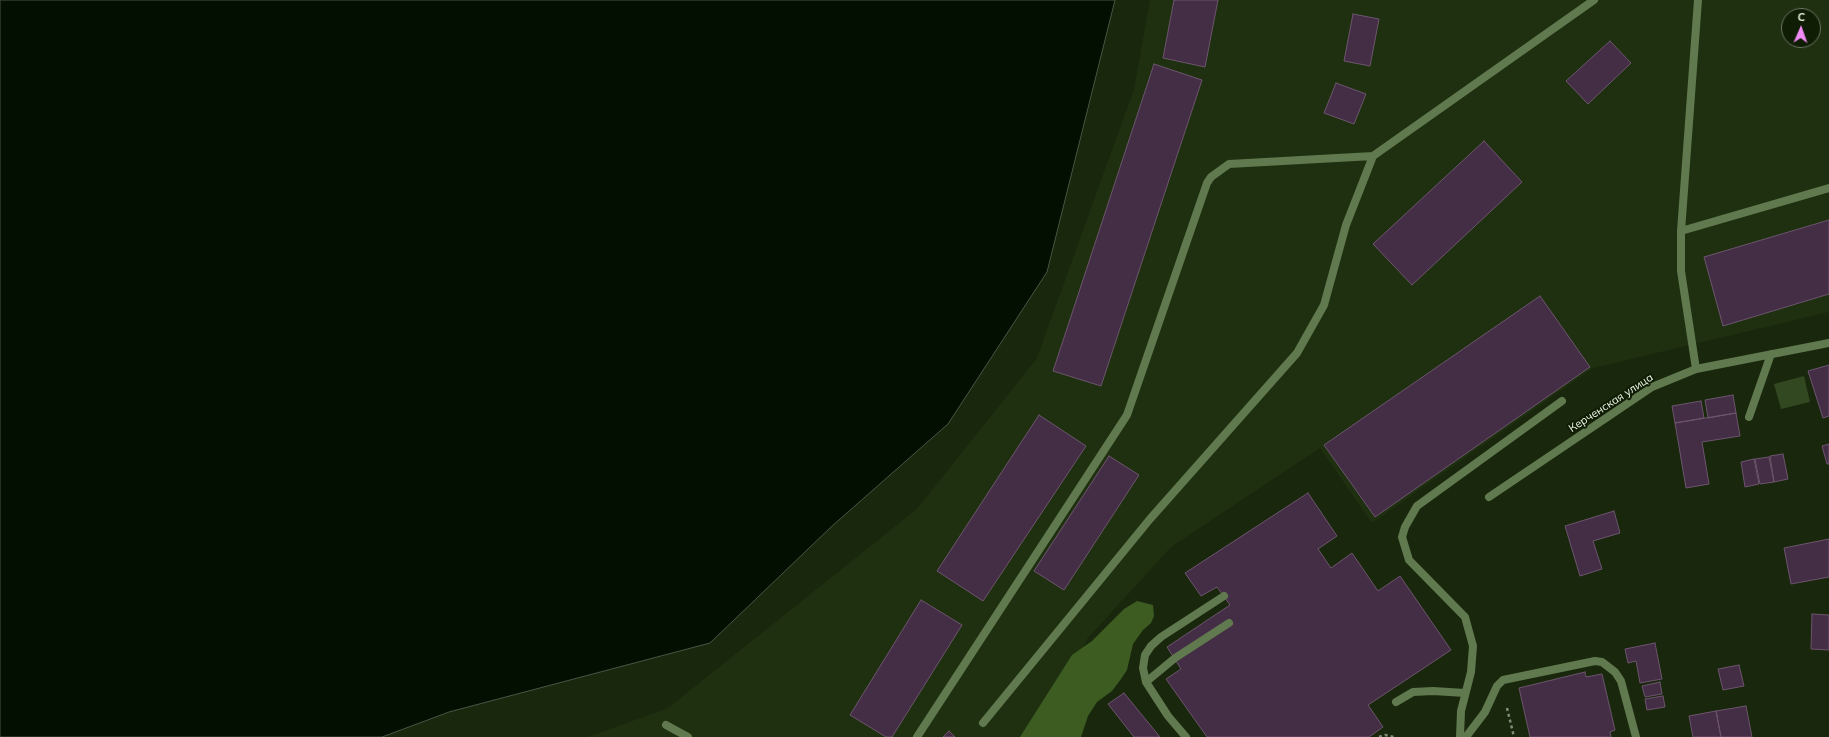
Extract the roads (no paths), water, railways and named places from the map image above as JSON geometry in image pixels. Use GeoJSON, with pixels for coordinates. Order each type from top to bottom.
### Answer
{"type":"FeatureCollection","features":[{"type":"Feature","properties":{"kind":"lane"},"geometry":{"type":"LineString","coordinates":[[917,737],[1127,415],[1207,183],[1211,177],[1229,164],[1373,156],[1594,0]]}},
{"type":"Feature","properties":{"kind":"lane"},"geometry":{"type":"LineString","coordinates":[[1696,369],[1681,271],[1681,231],[1698,0]]}},
{"type":"Feature","properties":{"kind":"lane"},"geometry":{"type":"LineString","coordinates":[[983,723],[1150,519],[1297,353],[1324,305],[1346,225],[1373,156]]}},
{"type":"Feature","properties":{"kind":"lane"},"geometry":{"type":"LineString","coordinates":[[1681,231],[1829,188]]}},
{"type":"Feature","properties":{"kind":"lane","name":"Керченская улица"},"geometry":{"type":"LineString","coordinates":[[1489,497],[1652,387],[1696,369],[1829,343]]}},
{"type":"Feature","properties":{"kind":"lane"},"geometry":{"type":"LineString","coordinates":[[1749,417],[1771,354]]}},
{"type":"Feature","properties":{"kind":"lane"},"geometry":{"type":"LineString","coordinates":[[1460,737],[1461,711],[1471,672],[1474,646],[1465,617],[1409,560],[1402,537],[1404,527],[1417,506],[1562,401]]}},
{"type":"Feature","properties":{"kind":"lane"},"geometry":{"type":"LineString","coordinates":[[1186,737],[1168,716],[1146,682],[1143,668],[1145,655],[1151,646],[1224,596]]}},
{"type":"Feature","properties":{"kind":"lane"},"geometry":{"type":"LineString","coordinates":[[1146,682],[1175,658],[1229,623]]}},
{"type":"Feature","properties":{"kind":"lane"},"geometry":{"type":"LineString","coordinates":[[1466,737],[1485,712],[1497,686],[1503,680],[1596,661],[1602,662],[1615,672],[1621,681],[1636,737]]}},
{"type":"Feature","properties":{"kind":"lane"},"geometry":{"type":"LineString","coordinates":[[1396,702],[1413,692],[1433,691],[1465,693]]}},
{"type":"Feature","properties":{"kind":"lane"},"geometry":{"type":"LineString","coordinates":[[666,725],[688,737]]}}]}
